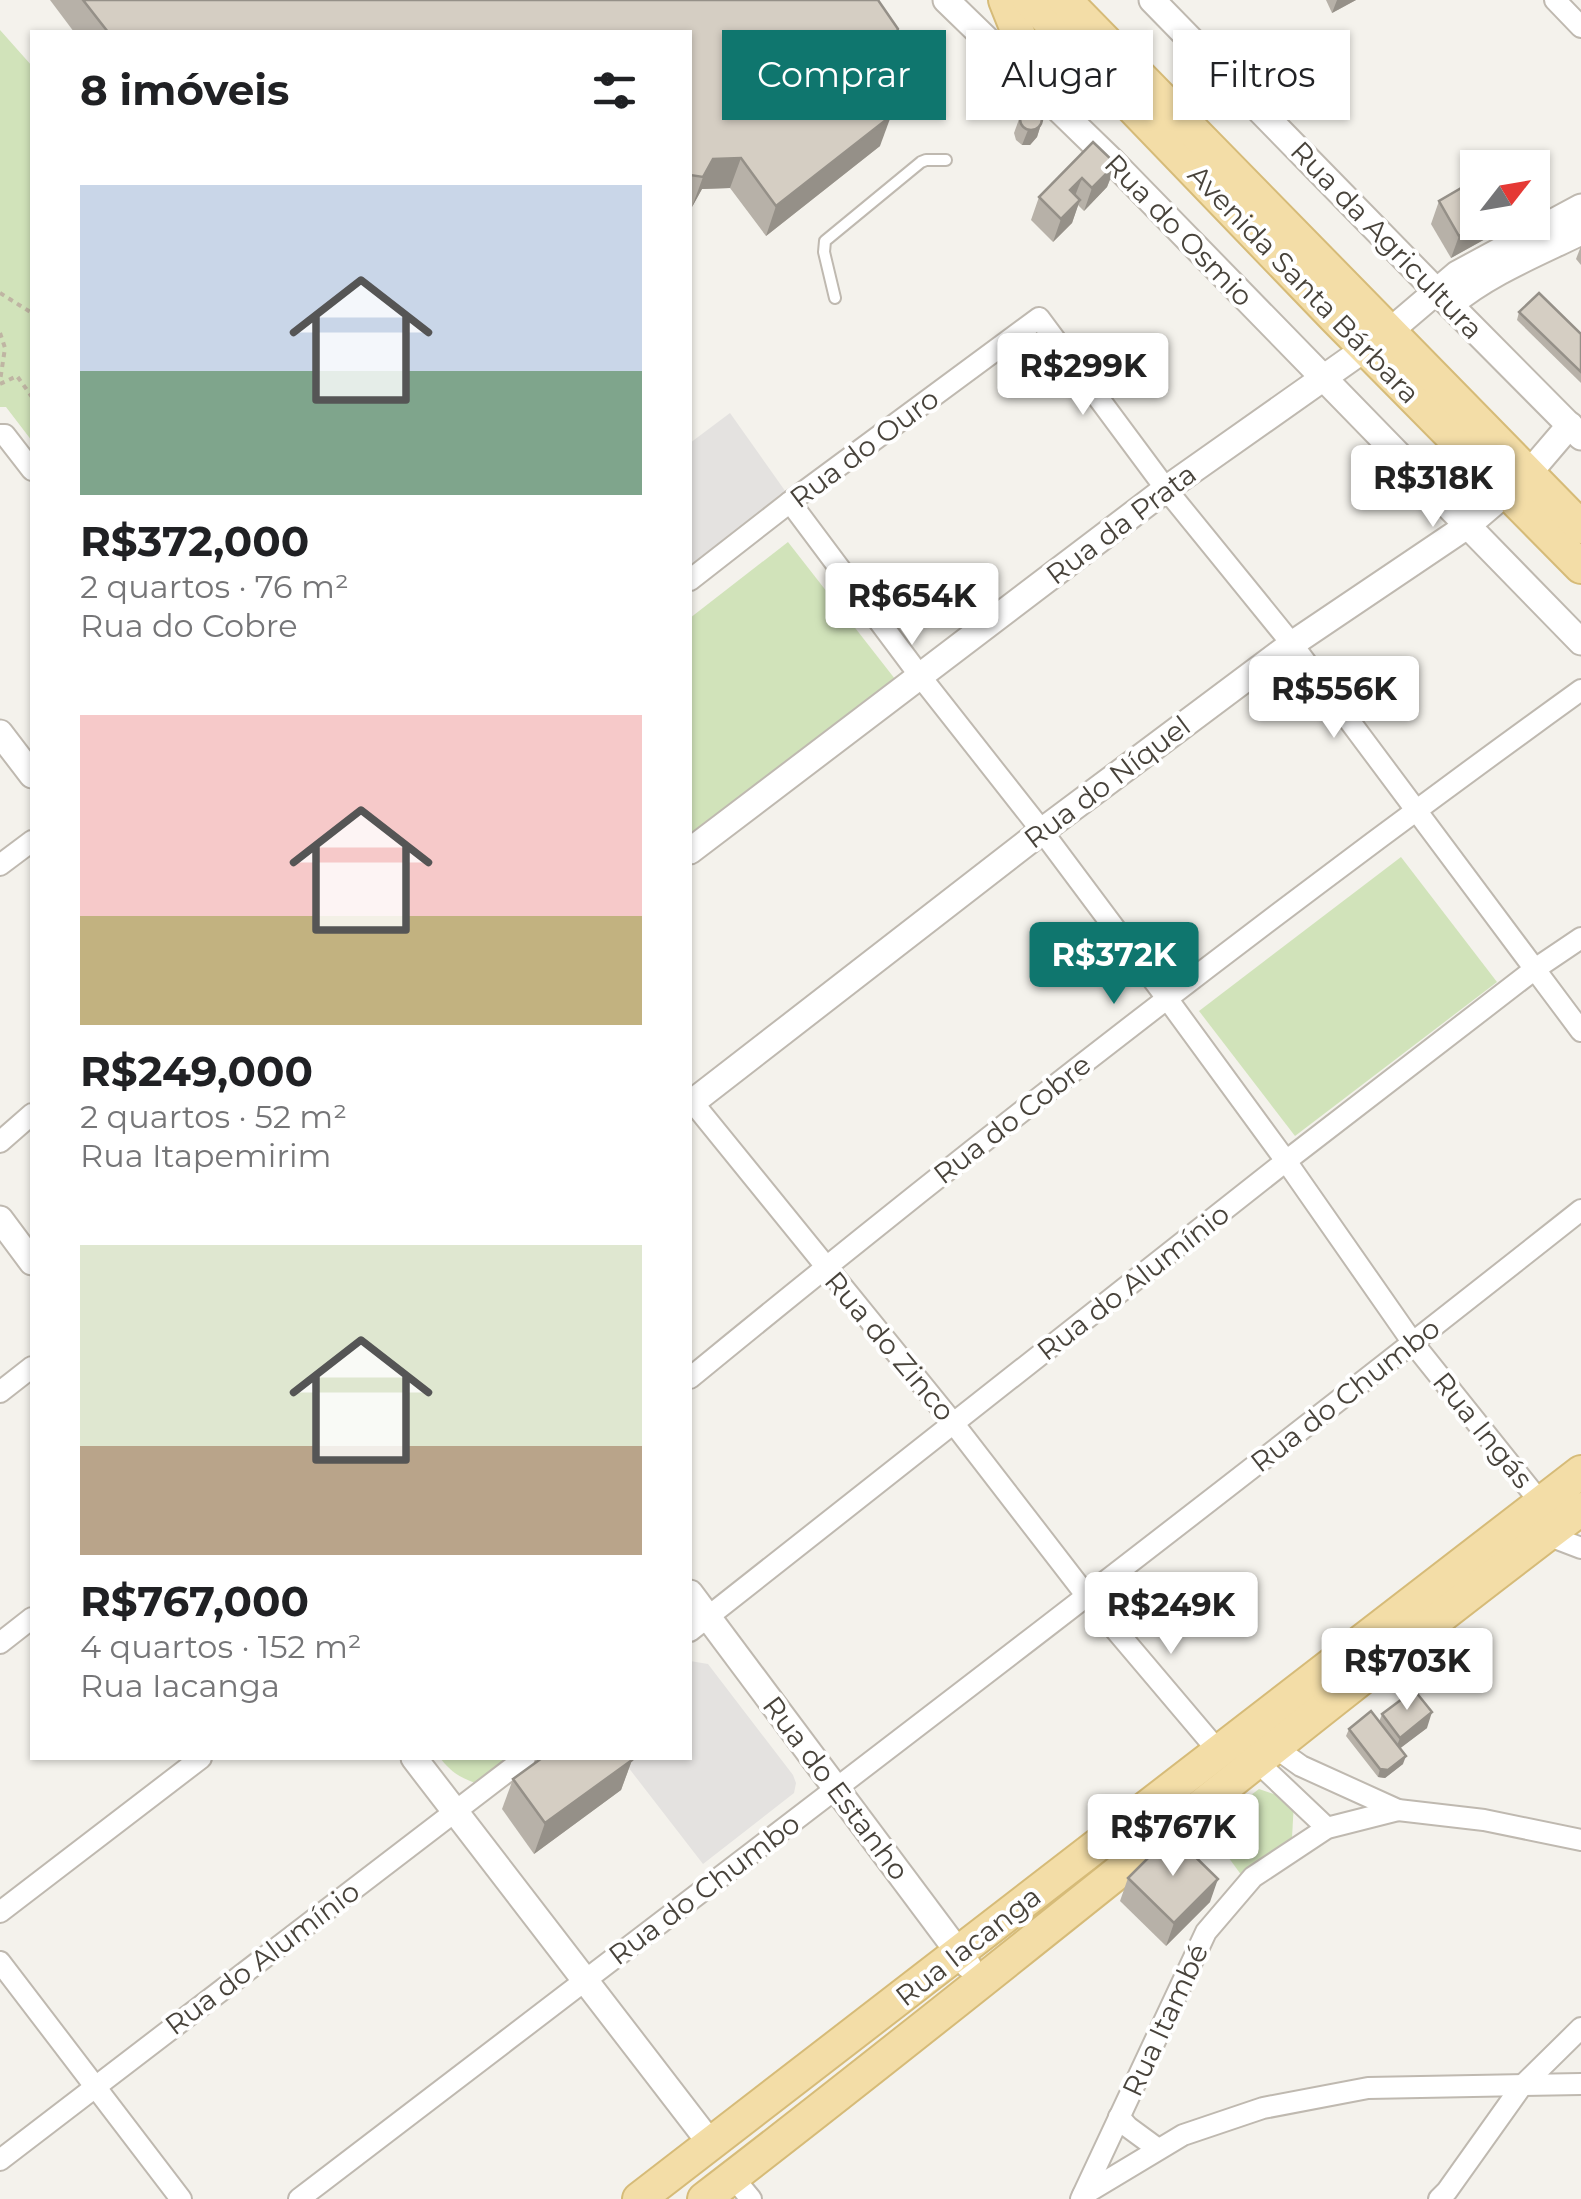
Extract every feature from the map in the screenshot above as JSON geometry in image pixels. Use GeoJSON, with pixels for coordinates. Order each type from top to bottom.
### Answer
{"type":"FeatureCollection","features":[{"type":"Feature","properties":{"kind":"main road"},"geometry":{"type":"LineString","coordinates":[[1005,0],[1017,30]]}},
{"type":"Feature","properties":{"kind":"main road","name":"Avenida Santa Bárbara"},"geometry":{"type":"LineString","coordinates":[[1029,0],[1378,340],[1518,483],[1581,566]]}},
{"type":"Feature","properties":{"kind":"main road","name":"Avenida Santa Bárbara"},"geometry":{"type":"LineString","coordinates":[[1066,0],[1378,340]]}},
{"type":"Feature","properties":{"kind":"main road","name":"Avenida Santa Bárbara"},"geometry":{"type":"LineString","coordinates":[[1518,483],[1581,527]]}},
{"type":"Feature","properties":{"kind":"main road","name":"Rua Iacanga"},"geometry":{"type":"LineString","coordinates":[[639,2199],[959,1953],[1246,1745],[1506,1547],[1562,1524],[1581,1472]]}},
{"type":"Feature","properties":{"kind":"main road","name":"Rua Iacanga"},"geometry":{"type":"LineString","coordinates":[[704,2199],[742,2188],[981,1983],[1226,1785],[1246,1745]]}},
{"type":"Feature","properties":{"kind":"street","name":"Rua do Osmio"},"geometry":{"type":"LineString","coordinates":[[946,0],[977,30]]}},
{"type":"Feature","properties":{"kind":"street","name":"Rua da Agricultura"},"geometry":{"type":"LineString","coordinates":[[1152,0],[1576,431]]}},
{"type":"Feature","properties":{"kind":"street"},"geometry":{"type":"LineString","coordinates":[[1554,0],[1581,27]]}},
{"type":"Feature","properties":{"kind":"street","name":"Rua do Osmio"},"geometry":{"type":"LineString","coordinates":[[1070,120],[1581,642]]}},
{"type":"Feature","properties":{"kind":"street"},"geometry":{"type":"LineString","coordinates":[[1443,298],[1476,262],[1581,207]]}},
{"type":"Feature","properties":{"kind":"street"},"geometry":{"type":"LineString","coordinates":[[1443,298],[1581,232]]}},
{"type":"Feature","properties":{"kind":"street","name":"Rua da Prata"},"geometry":{"type":"LineString","coordinates":[[692,849],[1166,488],[1443,298]]}},
{"type":"Feature","properties":{"kind":"street","name":"Rua do Ouro"},"geometry":{"type":"LineString","coordinates":[[692,578],[1039,318],[1166,488]]}},
{"type":"Feature","properties":{"kind":"street","name":"Rua do Níquel"},"geometry":{"type":"LineString","coordinates":[[692,1101],[1292,644],[1468,526],[1576,431]]}},
{"type":"Feature","properties":{"kind":"street"},"geometry":{"type":"LineString","coordinates":[[0,435],[5,435],[30,467]]}},
{"type":"Feature","properties":{"kind":"street"},"geometry":{"type":"LineString","coordinates":[[1166,488],[1292,644],[1581,1031]]}},
{"type":"Feature","properties":{"kind":"street","name":"Rua Ingás"},"geometry":{"type":"LineString","coordinates":[[790,502],[1166,998],[1413,1343],[1562,1524]]}},
{"type":"Feature","properties":{"kind":"street","name":"Rua do Cobre"},"geometry":{"type":"LineString","coordinates":[[692,1376],[1166,998],[1581,690]]}},
{"type":"Feature","properties":{"kind":"street"},"geometry":{"type":"LineString","coordinates":[[0,733],[30,771]]}},
{"type":"Feature","properties":{"kind":"street"},"geometry":{"type":"LineString","coordinates":[[0,865],[30,842]]}},
{"type":"Feature","properties":{"kind":"street","name":"Rua do Alumínio"},"geometry":{"type":"LineString","coordinates":[[700,1624],[1286,1162],[1535,969],[1581,938]]}},
{"type":"Feature","properties":{"kind":"street","name":"Rua do Zinco"},"geometry":{"type":"LineString","coordinates":[[692,1103],[954,1424],[1086,1595],[1246,1745]]}},
{"type":"Feature","properties":{"kind":"street"},"geometry":{"type":"LineString","coordinates":[[0,1142],[30,1116]]}},
{"type":"Feature","properties":{"kind":"street","name":"Rua do Chumbo"},"geometry":{"type":"LineString","coordinates":[[299,2199],[837,1789],[1581,1210]]}},
{"type":"Feature","properties":{"kind":"street"},"geometry":{"type":"LineString","coordinates":[[0,1220],[30,1259]]}},
{"type":"Feature","properties":{"kind":"street"},"geometry":{"type":"LineString","coordinates":[[0,1392],[30,1369]]}},
{"type":"Feature","properties":{"kind":"street","name":"Rua do Estanho"},"geometry":{"type":"LineString","coordinates":[[692,1599],[700,1624],[837,1789],[981,1983]]}},
{"type":"Feature","properties":{"kind":"street"},"geometry":{"type":"LineString","coordinates":[[0,1644],[30,1620]]}},
{"type":"Feature","properties":{"kind":"street"},"geometry":{"type":"LineString","coordinates":[[1246,1745],[1398,1810],[1484,1820],[1581,1840]]}},
{"type":"Feature","properties":{"kind":"street"},"geometry":{"type":"LineString","coordinates":[[1246,1745],[1328,1828]]}},
{"type":"Feature","properties":{"kind":"street"},"geometry":{"type":"LineString","coordinates":[[0,1912],[198,1760]]}},
{"type":"Feature","properties":{"kind":"street"},"geometry":{"type":"LineString","coordinates":[[416,1760],[711,2144]]}},
{"type":"Feature","properties":{"kind":"street","name":"Rua do Alumínio"},"geometry":{"type":"LineString","coordinates":[[0,2160],[522,1760]]}},
{"type":"Feature","properties":{"kind":"street","name":"Rua Itambé"},"geometry":{"type":"LineString","coordinates":[[1080,2198],[1206,1932],[1253,1877],[1328,1828],[1398,1810]]}},
{"type":"Feature","properties":{"kind":"street"},"geometry":{"type":"LineString","coordinates":[[0,1962],[182,2199]]}},
{"type":"Feature","properties":{"kind":"street"},"geometry":{"type":"LineString","coordinates":[[1443,2196],[1522,2086],[1581,2028]]}},
{"type":"Feature","properties":{"kind":"street"},"geometry":{"type":"LineString","coordinates":[[1080,2198],[1183,2135],[1264,2108],[1368,2088],[1581,2084]]}},
{"type":"Feature","properties":{"kind":"street"},"geometry":{"type":"LineString","coordinates":[[1119,2117],[1158,2150]]}},
{"type":"Feature","properties":{"kind":"lane"},"geometry":{"type":"LineString","coordinates":[[835,298],[825,241],[921,162],[946,160]]}},
{"type":"Feature","properties":{"kind":"path"},"geometry":{"type":"LineString","coordinates":[[0,293],[30,313]]}},
{"type":"Feature","properties":{"kind":"path"},"geometry":{"type":"LineString","coordinates":[[0,333],[5,348],[0,382],[16,376],[30,395]]}},
{"type":"Feature","properties":{"kind":"green space"},"geometry":{"type":"Polygon","coordinates":[[[0,30],[30,64],[30,438],[6,407],[0,407],[0,30]]]}},
{"type":"Feature","properties":{"kind":"green space"},"geometry":{"type":"Polygon","coordinates":[[[788,542],[895,679],[692,837],[692,616],[788,542]]]}},
{"type":"Feature","properties":{"kind":"green space"},"geometry":{"type":"Polygon","coordinates":[[[1401,857],[1497,982],[1295,1136],[1199,1011],[1401,857]]]}},
{"type":"Feature","properties":{"kind":"green space"},"geometry":{"type":"Polygon","coordinates":[[[442,1760],[505,1760],[475,1783],[442,1760]]]}},
{"type":"Feature","properties":{"kind":"green space"},"geometry":{"type":"Polygon","coordinates":[[[1259,1789],[1294,1801],[1292,1838],[1242,1876],[1207,1828],[1259,1789]]]}},
{"type":"Feature","properties":{"kind":"shaded area"},"geometry":{"type":"Polygon","coordinates":[[[730,413],[788,495],[692,570],[692,442],[730,413]]]}},
{"type":"Feature","properties":{"kind":"shaded area"},"geometry":{"type":"Polygon","coordinates":[[[692,1661],[708,1664],[796,1783],[794,1793],[703,1864],[623,1760],[692,1760],[692,1661]]]}},
{"type":"Feature","properties":{"kind":"building"},"geometry":{"type":"Polygon","coordinates":[[[83,0],[878,0],[898,30],[722,30],[722,120],[886,120],[776,206],[741,158],[713,159],[703,177],[692,175],[692,30],[106,30],[83,0]]]}},
{"type":"Feature","properties":{"kind":"building"},"geometry":{"type":"Polygon","coordinates":[[[1020,120],[1042,120],[1039,127],[1031,130],[1020,120]]]}},
{"type":"Feature","properties":{"kind":"building"},"geometry":{"type":"Polygon","coordinates":[[[1093,142],[1116,164],[1092,188],[1082,178],[1070,190],[1080,200],[1061,219],[1039,197],[1093,142]]]}},
{"type":"Feature","properties":{"kind":"building"},"geometry":{"type":"Polygon","coordinates":[[[1460,189],[1459,236],[1439,201],[1460,189]]]}},
{"type":"Feature","properties":{"kind":"building"},"geometry":{"type":"Polygon","coordinates":[[[1539,293],[1581,334],[1581,372],[1519,312],[1539,293]]]}},
{"type":"Feature","properties":{"kind":"building"},"geometry":{"type":"Polygon","coordinates":[[[1411,1686],[1432,1712],[1400,1738],[1382,1714],[1406,1696],[1403,1692],[1411,1686]]]}},
{"type":"Feature","properties":{"kind":"building"},"geometry":{"type":"Polygon","coordinates":[[[1371,1711],[1406,1756],[1388,1770],[1380,1769],[1349,1729],[1371,1711]]]}},
{"type":"Feature","properties":{"kind":"building"},"geometry":{"type":"Polygon","coordinates":[[[539,1760],[632,1760],[545,1823],[513,1779],[539,1760]]]}},
{"type":"Feature","properties":{"kind":"building"},"geometry":{"type":"Polygon","coordinates":[[[1172,1834],[1218,1879],[1174,1923],[1128,1878],[1172,1834]]]}}]}
